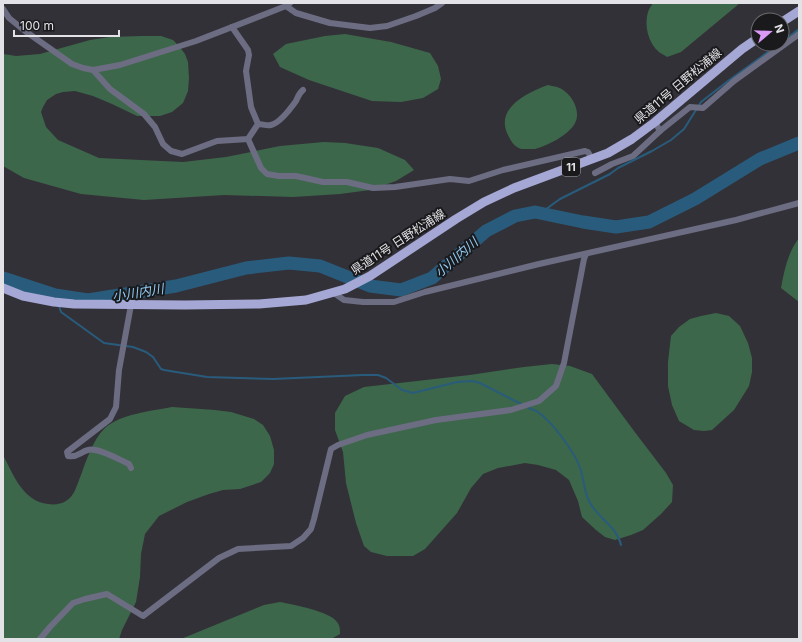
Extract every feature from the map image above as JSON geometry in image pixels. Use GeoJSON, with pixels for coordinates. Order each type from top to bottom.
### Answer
{"type":"FeatureCollection","features":[{"type":"Feature","properties":{"kind":"main road"},"geometry":{"type":"LineString","coordinates":[[790,17],[799,11]]}},
{"type":"Feature","properties":{"kind":"main road","name":"県道11号 日野松浦線"},"geometry":{"type":"LineString","coordinates":[[3,288],[23,296],[54,302],[74,304],[131,305],[259,304],[306,300],[334,293],[346,289],[370,276],[484,202],[514,188],[608,153],[632,139],[655,122],[750,44]]}},
{"type":"Feature","properties":{"kind":"street"},"geometry":{"type":"LineString","coordinates":[[3,9],[9,18],[25,31],[72,64],[93,70],[120,65],[196,41],[288,4],[296,13],[330,23],[370,28],[387,26],[416,16],[435,8],[442,3]]}},
{"type":"Feature","properties":{"kind":"street"},"geometry":{"type":"LineString","coordinates":[[232,27],[248,50],[249,55],[246,71],[250,107],[258,124]]}},
{"type":"Feature","properties":{"kind":"street"},"geometry":{"type":"LineString","coordinates":[[595,173],[612,164],[633,156],[660,131],[690,107],[703,108],[734,81],[799,34]]}},
{"type":"Feature","properties":{"kind":"street"},"geometry":{"type":"LineString","coordinates":[[93,70],[110,89],[144,114],[156,127],[164,144],[172,151],[182,154],[217,141],[248,139]]}},
{"type":"Feature","properties":{"kind":"street"},"geometry":{"type":"LineString","coordinates":[[258,124],[271,125],[279,121],[286,114],[303,90]]}},
{"type":"Feature","properties":{"kind":"street"},"geometry":{"type":"LineString","coordinates":[[655,122],[660,131]]}},
{"type":"Feature","properties":{"kind":"street"},"geometry":{"type":"LineString","coordinates":[[248,139],[258,124]]}},
{"type":"Feature","properties":{"kind":"street"},"geometry":{"type":"LineString","coordinates":[[248,139],[261,168],[267,174],[296,176],[323,182],[347,182],[373,188],[395,187],[450,179],[469,181],[503,170],[585,151],[588,152],[592,159]]}},
{"type":"Feature","properties":{"kind":"street"},"geometry":{"type":"LineString","coordinates":[[334,293],[344,300],[363,302],[394,302],[433,290],[736,220],[799,203]]}},
{"type":"Feature","properties":{"kind":"street"},"geometry":{"type":"LineString","coordinates":[[40,639],[73,603],[107,594],[143,616],[219,558],[238,549],[290,546],[303,538],[311,529],[331,449],[338,445],[367,435],[436,420],[511,410],[539,401],[556,386],[564,364],[586,254]]}},
{"type":"Feature","properties":{"kind":"street"},"geometry":{"type":"LineString","coordinates":[[131,305],[119,370],[116,406],[110,419],[67,452],[68,456],[73,457],[88,450],[95,449],[129,464],[131,468]]}},
{"type":"Feature","properties":{"kind":"green space"},"geometry":{"type":"Polygon","coordinates":[[[653,3],[740,3],[681,52],[667,57],[655,48],[648,34],[646,22],[648,11],[653,3]]]}},
{"type":"Feature","properties":{"kind":"green space"},"geometry":{"type":"Polygon","coordinates":[[[345,34],[391,42],[430,53],[438,66],[441,79],[438,89],[423,98],[401,102],[372,101],[309,80],[280,67],[273,54],[286,44],[325,36],[345,34]]]}},
{"type":"Feature","properties":{"kind":"green space"},"geometry":{"type":"Polygon","coordinates":[[[161,36],[173,40],[185,54],[188,62],[189,78],[188,91],[183,103],[172,112],[160,116],[137,116],[93,96],[75,91],[56,94],[47,100],[41,112],[46,127],[58,140],[99,158],[183,162],[226,157],[280,146],[324,142],[345,143],[378,148],[405,160],[414,170],[396,181],[370,190],[340,194],[293,197],[224,195],[144,200],[81,194],[24,178],[3,166],[3,54],[16,56],[40,54],[90,40],[110,37],[161,36]]]}},
{"type":"Feature","properties":{"kind":"green space"},"geometry":{"type":"Polygon","coordinates":[[[548,85],[562,89],[574,102],[577,112],[575,123],[563,136],[545,145],[535,149],[518,148],[509,137],[505,127],[505,118],[514,104],[530,93],[548,85]]]}},
{"type":"Feature","properties":{"kind":"green space"},"geometry":{"type":"Polygon","coordinates":[[[799,238],[799,302],[781,288],[789,255],[799,238]]]}},
{"type":"Feature","properties":{"kind":"green space"},"geometry":{"type":"Polygon","coordinates":[[[716,313],[729,316],[740,326],[748,343],[752,358],[752,372],[749,386],[734,410],[712,430],[694,430],[679,421],[672,405],[668,386],[668,362],[671,336],[679,327],[690,319],[716,313]]]}},
{"type":"Feature","properties":{"kind":"green space"},"geometry":{"type":"Polygon","coordinates":[[[552,364],[570,366],[592,374],[666,473],[673,485],[672,502],[661,514],[643,530],[631,535],[615,540],[605,537],[582,517],[578,501],[569,480],[556,470],[525,463],[498,468],[483,474],[471,488],[457,513],[425,549],[413,556],[387,556],[371,552],[364,546],[356,523],[346,483],[343,452],[335,430],[335,413],[345,396],[364,387],[552,364]]]}},
{"type":"Feature","properties":{"kind":"green space"},"geometry":{"type":"Polygon","coordinates":[[[172,407],[231,412],[254,419],[263,425],[270,436],[274,450],[274,464],[270,473],[261,482],[240,489],[223,490],[209,494],[187,502],[159,516],[145,534],[141,554],[140,577],[136,602],[119,639],[3,639],[3,455],[15,479],[26,493],[39,502],[60,504],[69,499],[74,493],[90,451],[96,439],[104,429],[110,424],[127,417],[172,407]]]}},
{"type":"Feature","properties":{"kind":"green space"},"geometry":{"type":"Polygon","coordinates":[[[280,602],[311,609],[333,618],[339,625],[340,634],[331,639],[181,639],[264,605],[280,602]]]}},
{"type":"Feature","properties":{"kind":"waterway"},"geometry":{"type":"LineString","coordinates":[[790,36],[799,29]]}},
{"type":"Feature","properties":{"kind":"waterway"},"geometry":{"type":"LineString","coordinates":[[541,213],[560,199],[610,174],[618,168],[671,140],[684,129],[701,102],[768,52]]}},
{"type":"Feature","properties":{"kind":"waterway","name":"小川内川"},"geometry":{"type":"LineString","coordinates":[[3,278],[55,295],[88,300],[176,286],[246,268],[289,263],[320,266],[370,286],[401,290],[432,278],[486,231],[515,216],[535,212],[616,227],[649,222],[695,199],[760,159],[799,143]]}},
{"type":"Feature","properties":{"kind":"waterway","name":"小川内川"},"geometry":{"type":"LineString","coordinates":[[55,295],[57,300]]}},
{"type":"Feature","properties":{"kind":"waterway"},"geometry":{"type":"LineString","coordinates":[[59,306],[61,312],[104,343],[133,347],[146,352],[153,357],[161,369],[164,370],[207,377],[273,379],[378,375],[386,378],[402,390],[413,393],[457,382],[472,381],[480,383],[523,405]]}},
{"type":"Feature","properties":{"kind":"waterway"},"geometry":{"type":"LineString","coordinates":[[527,407],[537,411],[544,417],[568,446],[580,468],[589,501],[615,532],[621,545]]}}]}
